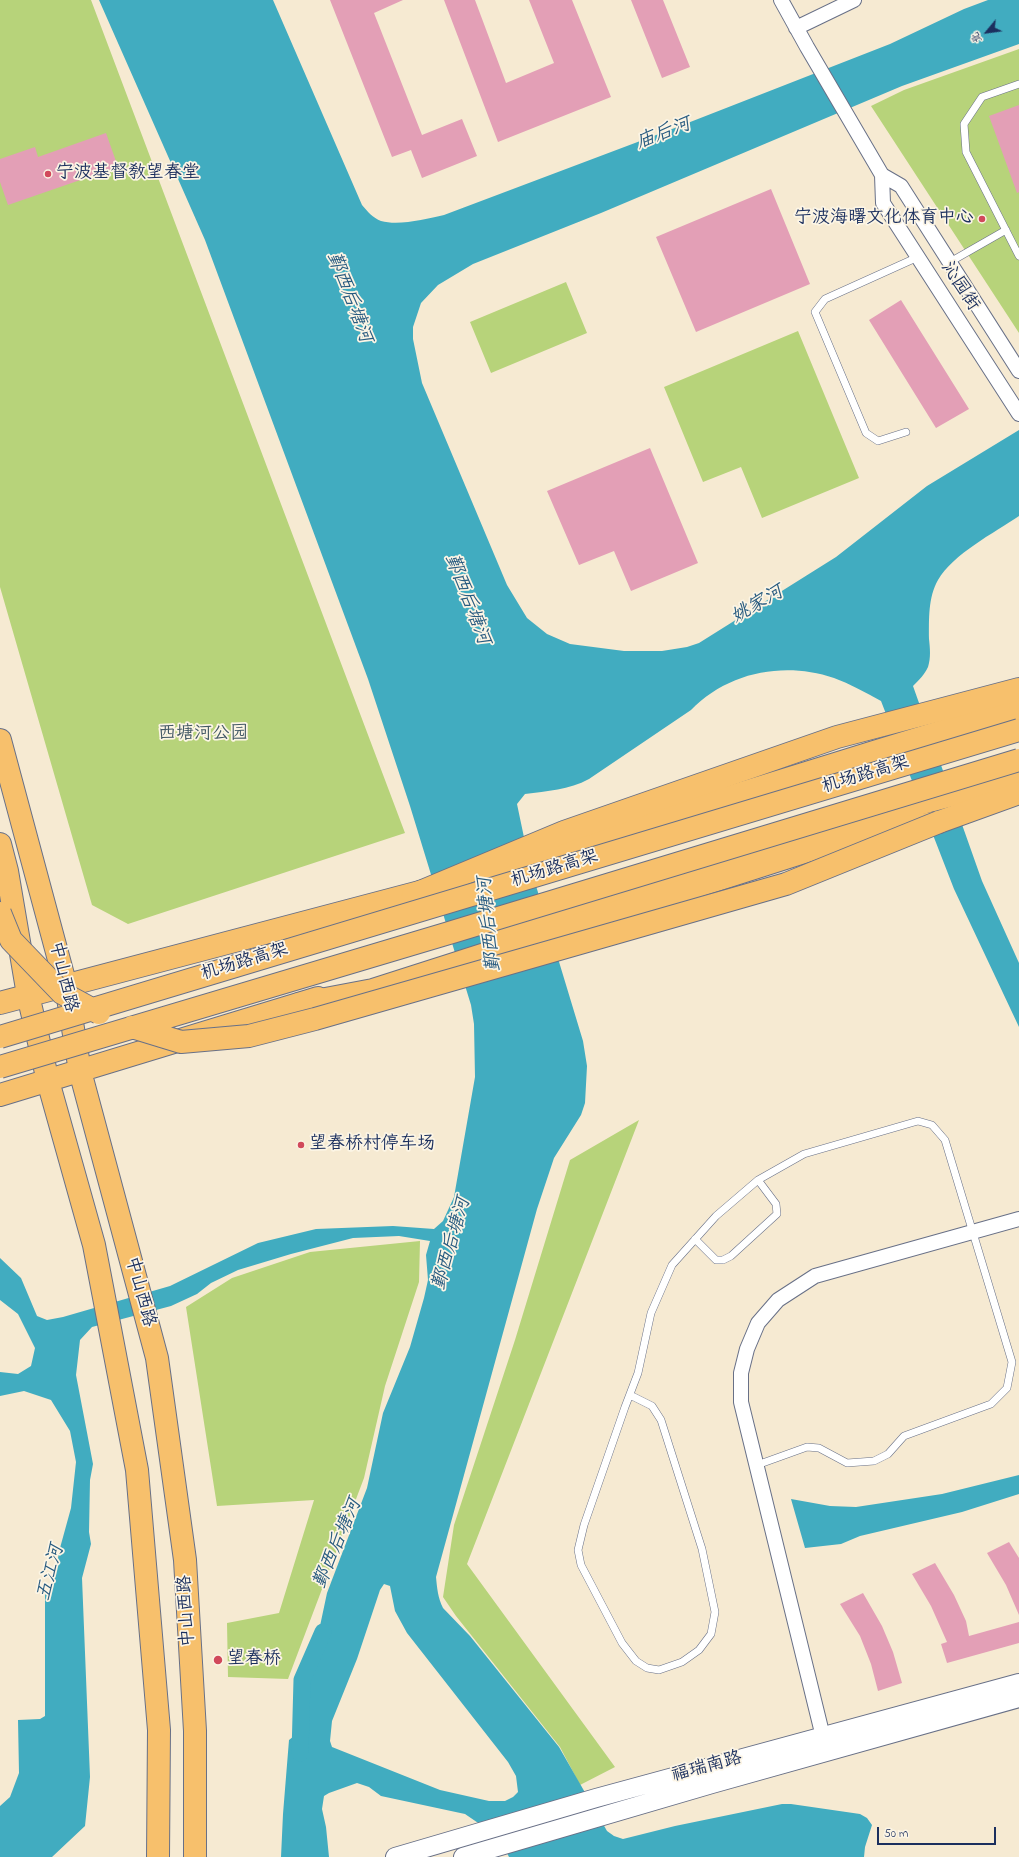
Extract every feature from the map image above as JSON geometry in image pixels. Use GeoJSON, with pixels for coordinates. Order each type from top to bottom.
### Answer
{"type":"FeatureCollection","features":[{"type":"Feature","properties":{"kind":"main road"},"geometry":{"type":"LineString","coordinates":[[410,896],[564,832],[830,740],[1019,689]]}},
{"type":"Feature","properties":{"kind":"main road"},"geometry":{"type":"LineString","coordinates":[[0,1003],[410,896],[1019,708]]}},
{"type":"Feature","properties":{"kind":"main road","name":"机场路高架"},"geometry":{"type":"LineString","coordinates":[[0,1037],[1019,730]]}},
{"type":"Feature","properties":{"kind":"main road","name":"中山西路"},"geometry":{"type":"LineString","coordinates":[[0,740],[66,986],[80,1071],[157,1358],[184,1560],[195,1732],[195,1857]]}},
{"type":"Feature","properties":{"kind":"main road","name":"机场路高架"},"geometry":{"type":"LineString","coordinates":[[0,1067],[449,934],[1019,760]]}},
{"type":"Feature","properties":{"kind":"main road"},"geometry":{"type":"LineString","coordinates":[[0,1095],[299,1004],[758,852],[895,810],[1019,777]]}},
{"type":"Feature","properties":{"kind":"main road"},"geometry":{"type":"LineString","coordinates":[[0,913],[11,940],[62,993],[111,1020],[181,1042],[249,1036],[315,1019],[786,884],[939,822],[1019,793]]}},
{"type":"Feature","properties":{"kind":"main road"},"geometry":{"type":"LineString","coordinates":[[299,1004],[373,990],[857,835],[939,822]]}},
{"type":"Feature","properties":{"kind":"main road","name":"中山西路"},"geometry":{"type":"LineString","coordinates":[[0,844],[7,871],[28,995],[48,1081],[94,1245],[137,1470],[159,1730],[158,1857]]}},
{"type":"Feature","properties":{"kind":"street","name":"沁园街"},"geometry":{"type":"LineString","coordinates":[[781,0],[882,175],[883,203],[1019,414]]}},
{"type":"Feature","properties":{"kind":"street"},"geometry":{"type":"LineString","coordinates":[[796,28],[854,0]]}},
{"type":"Feature","properties":{"kind":"street","name":"沁园街"},"geometry":{"type":"LineString","coordinates":[[882,175],[901,186],[1019,370]]}},
{"type":"Feature","properties":{"kind":"street"},"geometry":{"type":"LineString","coordinates":[[825,1744],[742,1402],[741,1373],[747,1349],[758,1323],[778,1300],[815,1276],[1019,1219]]}},
{"type":"Feature","properties":{"kind":"street","name":"福瑞南路"},"geometry":{"type":"LineString","coordinates":[[468,1856],[607,1815],[1019,1683]]}},
{"type":"Feature","properties":{"kind":"street","name":"福瑞南路"},"geometry":{"type":"LineString","coordinates":[[395,1857],[596,1798],[1019,1698]]}},
{"type":"Feature","properties":{"kind":"lane"},"geometry":{"type":"LineString","coordinates":[[1019,84],[982,97],[964,124],[966,152],[1019,256]]}},
{"type":"Feature","properties":{"kind":"lane"},"geometry":{"type":"LineString","coordinates":[[950,262],[1006,230]]}},
{"type":"Feature","properties":{"kind":"lane"},"geometry":{"type":"LineString","coordinates":[[906,432],[878,441],[866,433],[815,312],[825,299],[918,257]]}},
{"type":"Feature","properties":{"kind":"lane"},"geometry":{"type":"LineString","coordinates":[[630,1395],[652,1406],[661,1420],[702,1549],[715,1612],[711,1634],[699,1650],[682,1662],[659,1670],[647,1668],[636,1661],[622,1643],[581,1565],[578,1550],[584,1525],[630,1395],[638,1373],[651,1313],[672,1265],[716,1216],[758,1180],[804,1154],[918,1121],[932,1125],[945,1140],[1012,1362],[1007,1388],[991,1404],[904,1436],[888,1454],[874,1461],[847,1463],[820,1448],[807,1447],[757,1465]]}},
{"type":"Feature","properties":{"kind":"lane"},"geometry":{"type":"LineString","coordinates":[[695,1239],[716,1260],[723,1260],[731,1256],[777,1214],[776,1204],[758,1180]]}},
{"type":"Feature","properties":{"kind":"green space","name":"西塘河公园"},"geometry":{"type":"Polygon","coordinates":[[[0,0],[91,0],[405,833],[128,924],[92,905],[0,587],[0,0]]]}},
{"type":"Feature","properties":{"kind":"green space","name":"宁波海曙文化体育中心"},"geometry":{"type":"Polygon","coordinates":[[[1019,49],[1019,333],[871,106],[904,90],[1019,49]]]}},
{"type":"Feature","properties":{"kind":"green space"},"geometry":{"type":"Polygon","coordinates":[[[566,282],[587,333],[491,373],[470,322],[566,282]]]}},
{"type":"Feature","properties":{"kind":"green space"},"geometry":{"type":"Polygon","coordinates":[[[798,331],[859,478],[762,518],[741,467],[703,482],[664,387],[798,331]]]}},
{"type":"Feature","properties":{"kind":"green space"},"geometry":{"type":"Polygon","coordinates":[[[639,1120],[467,1564],[615,1767],[580,1785],[560,1747],[456,1616],[443,1597],[454,1525],[515,1340],[570,1160],[639,1120]]]}},
{"type":"Feature","properties":{"kind":"green space"},"geometry":{"type":"Polygon","coordinates":[[[420,1241],[419,1282],[385,1386],[364,1478],[288,1679],[228,1677],[227,1623],[279,1613],[314,1500],[217,1506],[186,1307],[232,1278],[310,1252],[420,1241]]]}},
{"type":"Feature","properties":{"kind":"water"},"geometry":{"type":"Polygon","coordinates":[[[99,0],[273,0],[362,205],[378,220],[396,223],[444,215],[680,126],[890,44],[964,9],[988,0],[1019,0],[1019,44],[902,86],[601,213],[473,264],[438,285],[421,303],[413,327],[413,339],[422,383],[507,585],[527,618],[547,634],[570,644],[624,651],[662,651],[687,647],[699,643],[836,557],[927,486],[1019,430],[1019,516],[986,537],[953,561],[938,580],[932,594],[930,609],[929,664],[924,675],[913,686],[982,881],[1019,963],[1019,1027],[954,889],[881,701],[846,683],[815,673],[796,670],[758,673],[739,679],[706,697],[691,710],[589,779],[566,788],[525,794],[517,804],[530,866],[583,1041],[587,1066],[585,1103],[581,1115],[554,1158],[537,1209],[436,1577],[440,1600],[443,1608],[470,1636],[559,1747],[607,1831],[614,1836],[623,1839],[675,1826],[782,1804],[791,1804],[860,1814],[867,1818],[872,1825],[865,1847],[864,1857],[509,1857],[505,1849],[487,1829],[465,1814],[381,1796],[369,1787],[357,1783],[324,1796],[322,1809],[326,1827],[329,1857],[281,1857],[289,1740],[304,1728],[306,1722],[310,1673],[327,1593],[367,1488],[383,1413],[410,1347],[428,1280],[426,1255],[430,1241],[399,1236],[353,1238],[291,1254],[238,1270],[211,1283],[197,1294],[171,1306],[92,1327],[80,1340],[76,1375],[93,1464],[90,1480],[89,1532],[91,1544],[82,1578],[90,1777],[85,1826],[52,1857],[0,1857],[0,1806],[10,1797],[19,1773],[18,1720],[40,1719],[45,1716],[45,1592],[51,1593],[60,1548],[71,1508],[76,1462],[70,1431],[51,1400],[24,1391],[0,1396],[0,1372],[18,1374],[31,1366],[35,1348],[18,1314],[0,1300],[0,1258],[21,1278],[37,1316],[47,1320],[63,1317],[170,1286],[258,1243],[316,1229],[393,1226],[434,1229],[443,1221],[454,1197],[475,1077],[474,1024],[471,1005],[410,806],[368,679],[205,240],[99,0]],[[384,1584],[380,1590],[357,1659],[332,1721],[330,1741],[332,1747],[440,1790],[489,1801],[505,1801],[513,1797],[518,1792],[516,1776],[508,1762],[407,1633],[395,1611],[390,1586],[384,1584]]]}},
{"type":"Feature","properties":{"kind":"water"},"geometry":{"type":"Polygon","coordinates":[[[1019,1475],[1019,1494],[962,1512],[860,1536],[841,1544],[805,1548],[791,1499],[830,1506],[856,1507],[942,1494],[1019,1475]]]}},
{"type":"Feature","properties":{"kind":"building"},"geometry":{"type":"Polygon","coordinates":[[[330,0],[403,0],[374,13],[422,135],[462,119],[477,156],[422,178],[411,150],[392,157],[330,0]]]}},
{"type":"Feature","properties":{"kind":"building"},"geometry":{"type":"Polygon","coordinates":[[[444,0],[475,0],[506,83],[554,63],[529,0],[572,0],[611,97],[498,142],[444,0]]]}},
{"type":"Feature","properties":{"kind":"building"},"geometry":{"type":"Polygon","coordinates":[[[631,0],[663,0],[690,67],[662,78],[631,0]]]}},
{"type":"Feature","properties":{"kind":"building"},"geometry":{"type":"Polygon","coordinates":[[[1019,105],[1019,192],[1017,193],[989,116],[1019,105]]]}},
{"type":"Feature","properties":{"kind":"building","name":"宁波基督教望春堂"},"geometry":{"type":"Polygon","coordinates":[[[106,133],[118,167],[8,205],[0,182],[0,159],[35,147],[38,157],[106,133]]]}},
{"type":"Feature","properties":{"kind":"building"},"geometry":{"type":"Polygon","coordinates":[[[771,189],[810,284],[696,332],[656,237],[771,189]]]}},
{"type":"Feature","properties":{"kind":"building"},"geometry":{"type":"Polygon","coordinates":[[[901,300],[969,409],[936,428],[869,320],[901,300]]]}},
{"type":"Feature","properties":{"kind":"building"},"geometry":{"type":"Polygon","coordinates":[[[650,448],[698,563],[631,591],[614,551],[579,565],[547,491],[650,448]]]}},
{"type":"Feature","properties":{"kind":"building"},"geometry":{"type":"Polygon","coordinates":[[[1009,1542],[1019,1558],[1019,1615],[1006,1585],[987,1553],[1009,1542]]]}},
{"type":"Feature","properties":{"kind":"building"},"geometry":{"type":"Polygon","coordinates":[[[935,1563],[954,1595],[966,1621],[969,1636],[1019,1622],[1019,1643],[947,1663],[941,1644],[947,1642],[931,1606],[912,1574],[935,1563]]]}},
{"type":"Feature","properties":{"kind":"building"},"geometry":{"type":"Polygon","coordinates":[[[863,1593],[882,1626],[893,1652],[902,1683],[878,1691],[871,1664],[860,1636],[840,1604],[863,1593]]]}},
{"type":"Feature","properties":{"kind":"waterway","name":"鄞西后塘河"},"geometry":{"type":"LineString","coordinates":[[300,1753],[302,1680],[323,1632]]}},
{"type":"Feature","properties":{"kind":"place","name":"宁波基督教望春堂"},"geometry":{"type":"Point","coordinates":[48,174]}},
{"type":"Feature","properties":{"kind":"place","name":"宁波海曙文化体育中心"},"geometry":{"type":"Point","coordinates":[982,219]}},
{"type":"Feature","properties":{"kind":"place","name":"望春桥村停车场"},"geometry":{"type":"Point","coordinates":[301,1145]}},
{"type":"Feature","properties":{"kind":"place","name":"望春桥"},"geometry":{"type":"Point","coordinates":[218,1660]}},
{"type":"Feature","properties":{"kind":"water label","name":"庙后河"},"geometry":{"type":"Point","coordinates":[664,135]}},
{"type":"Feature","properties":{"kind":"water label","name":"姚家河"},"geometry":{"type":"Point","coordinates":[758,606]}},
{"type":"Feature","properties":{"kind":"water label","name":"五江河"},"geometry":{"type":"Point","coordinates":[52,1573]}}]}
